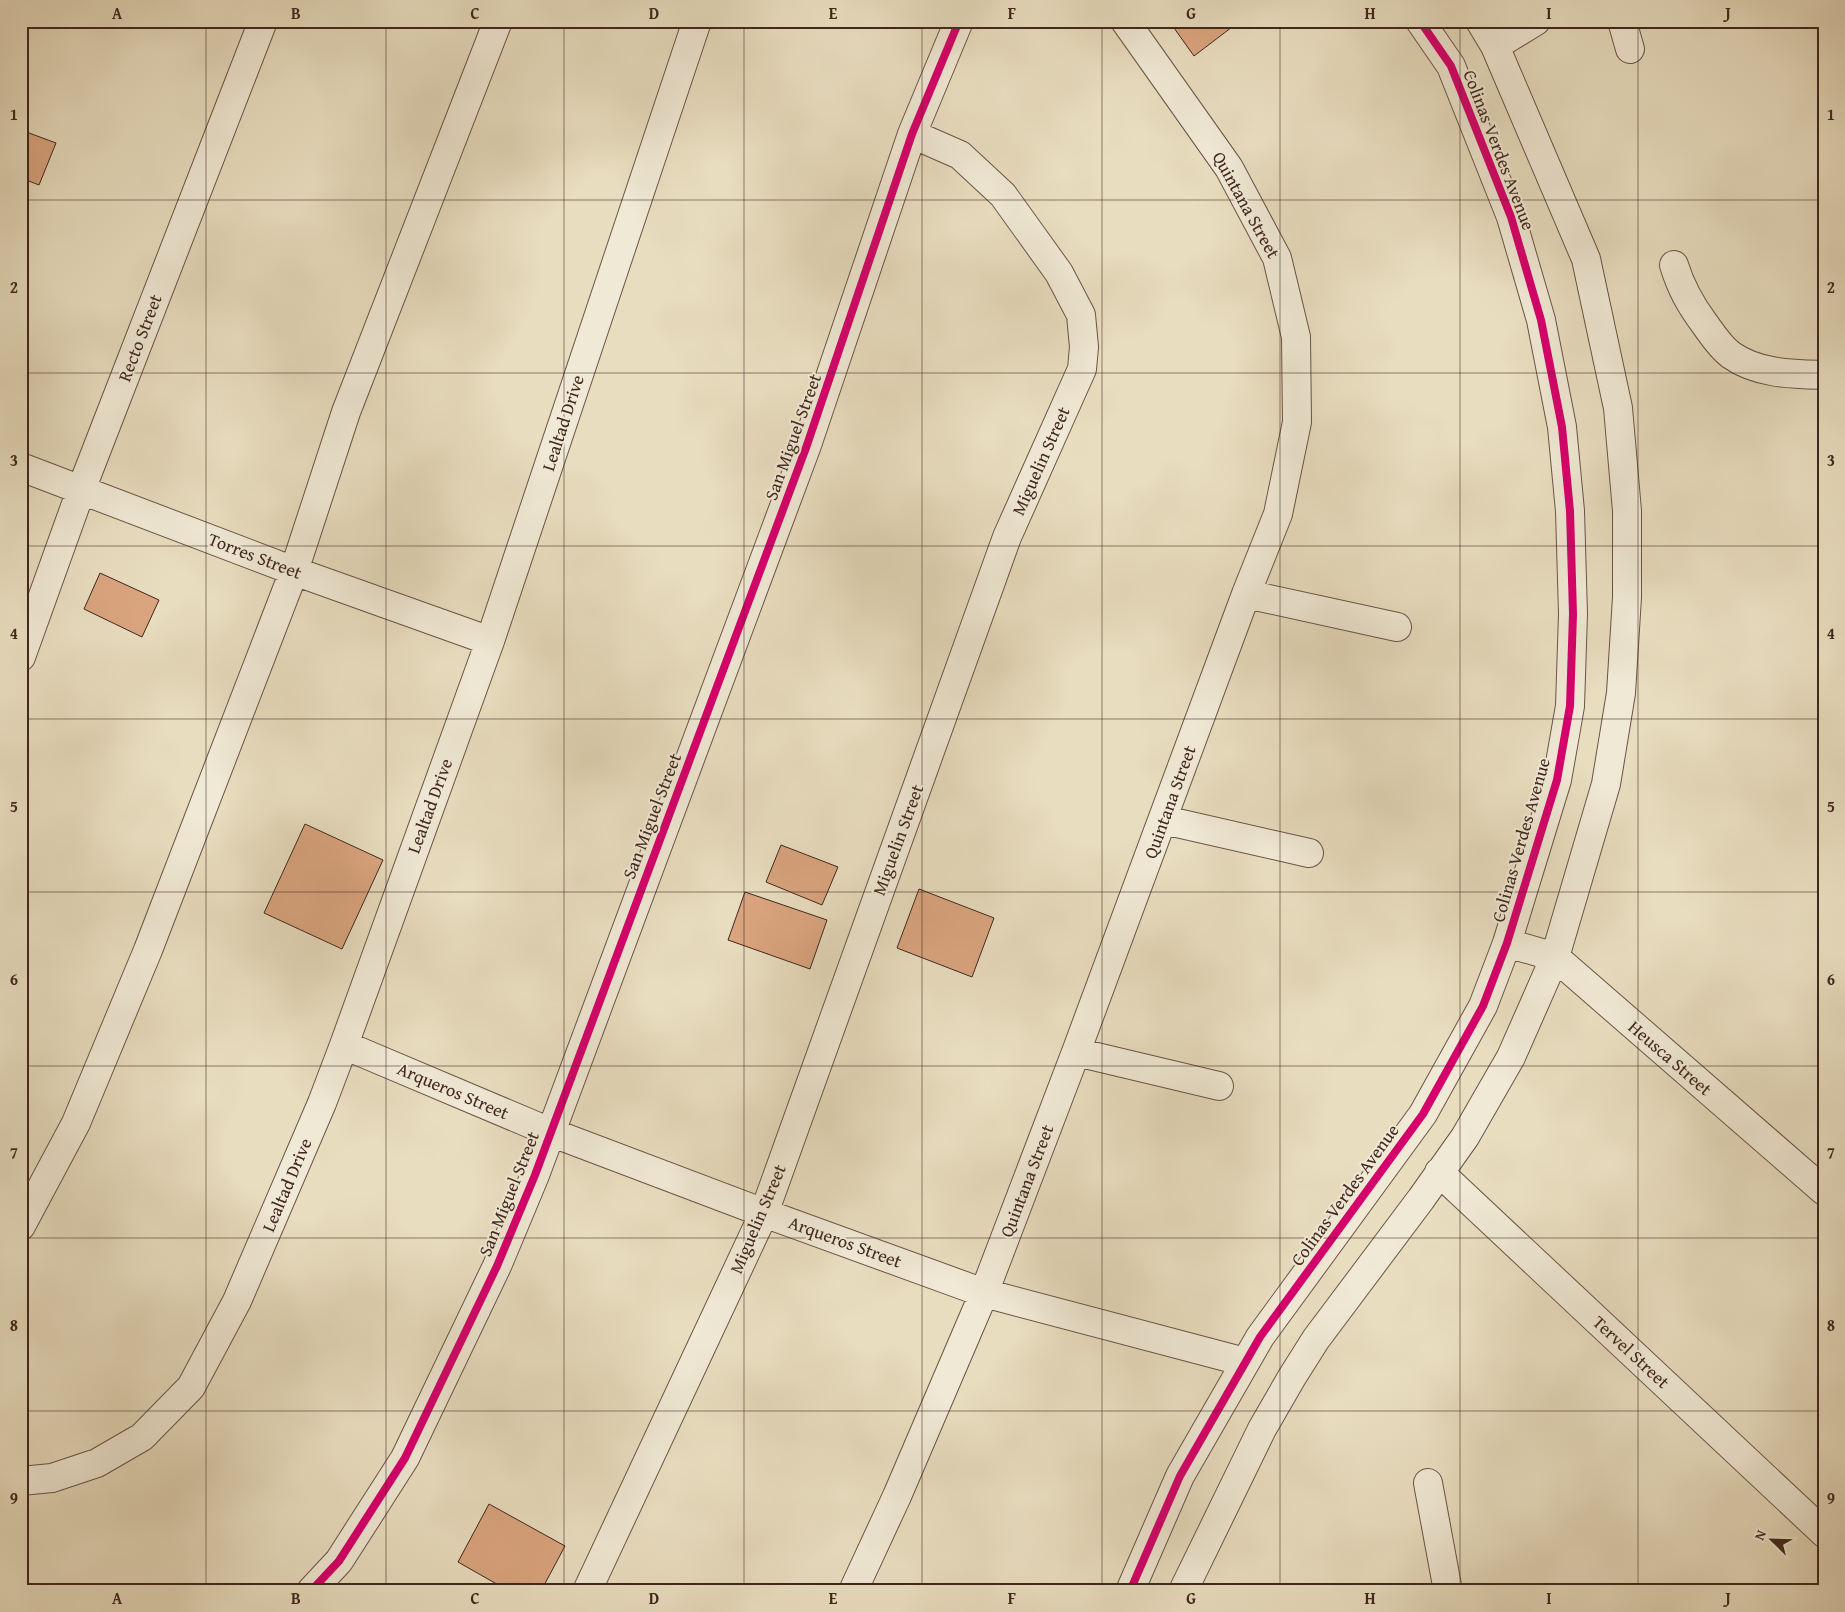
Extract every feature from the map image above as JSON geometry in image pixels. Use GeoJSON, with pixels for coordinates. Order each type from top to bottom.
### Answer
{"type":"FeatureCollection","features":[{"type":"Feature","properties":{"kind":"street","name":"Recto Street"},"geometry":{"type":"LineString","coordinates":[[21,657],[80,490],[263,21]]}},
{"type":"Feature","properties":{"kind":"street"},"geometry":{"type":"LineString","coordinates":[[21,1226],[76,1123],[145,959],[294,571],[346,412],[498,21]]}},
{"type":"Feature","properties":{"kind":"street","name":"Lealtad Drive"},"geometry":{"type":"LineString","coordinates":[[21,1481],[52,1478],[97,1463],[142,1437],[191,1387],[237,1301],[322,1103],[490,641],[697,21]]}},
{"type":"Feature","properties":{"kind":"street","name":"San Miguel Street"},"geometry":{"type":"LineString","coordinates":[[311,1591],[339,1560],[405,1458],[497,1266],[535,1175],[807,445],[912,134],[959,21]]}},
{"type":"Feature","properties":{"kind":"street","name":"Quintana Street"},"geometry":{"type":"LineString","coordinates":[[853,1591],[897,1496],[984,1292],[1076,1052],[1164,820],[1246,594],[1278,514],[1297,422],[1296,336],[1277,258],[1233,176],[1125,21]]}},
{"type":"Feature","properties":{"kind":"street","name":"Colinas Verdes Avenue"},"geometry":{"type":"LineString","coordinates":[[1130,1591],[1180,1476],[1260,1337],[1423,1114],[1483,1006],[1507,943],[1557,780],[1570,706],[1573,614],[1570,511],[1562,427],[1543,330],[1511,217],[1451,66],[1420,21]]}},
{"type":"Feature","properties":{"kind":"street","name":"Colinas Verdes Avenue"},"geometry":{"type":"LineString","coordinates":[[1183,1591],[1262,1429],[1292,1376],[1316,1339],[1466,1136],[1511,1057],[1555,957],[1606,784],[1621,693],[1628,597],[1627,510],[1618,408],[1586,259],[1495,46],[1480,21]]}},
{"type":"Feature","properties":{"kind":"street"},"geometry":{"type":"LineString","coordinates":[[1495,46],[1536,21]]}},
{"type":"Feature","properties":{"kind":"street"},"geometry":{"type":"LineString","coordinates":[[1622,21],[1630,49]]}},
{"type":"Feature","properties":{"kind":"street","name":"Miguelin Street"},"geometry":{"type":"LineString","coordinates":[[587,1591],[764,1214],[1007,537],[1082,369],[1084,347],[1081,315],[1059,273],[1037,242],[1003,196],[960,156],[912,134]]}},
{"type":"Feature","properties":{"kind":"street"},"geometry":{"type":"LineString","coordinates":[[1674,265],[1681,287],[1692,308],[1716,340],[1730,354],[1748,364],[1765,370],[1783,374],[1824,375]]}},
{"type":"Feature","properties":{"kind":"street","name":"Torres Street"},"geometry":{"type":"LineString","coordinates":[[21,467],[294,571],[490,641]]}},
{"type":"Feature","properties":{"kind":"street"},"geometry":{"type":"LineString","coordinates":[[1246,594],[1398,626]]}},
{"type":"Feature","properties":{"kind":"street"},"geometry":{"type":"LineString","coordinates":[[1164,820],[1309,854]]}},
{"type":"Feature","properties":{"kind":"street","name":"Heusca Street"},"geometry":{"type":"LineString","coordinates":[[1507,943],[1555,957],[1824,1191]]}},
{"type":"Feature","properties":{"kind":"street","name":"Arqueros Street"},"geometry":{"type":"LineString","coordinates":[[344,1045],[550,1132],[764,1214],[984,1292],[1245,1362]]}},
{"type":"Feature","properties":{"kind":"street"},"geometry":{"type":"LineString","coordinates":[[1076,1052],[1219,1086]]}},
{"type":"Feature","properties":{"kind":"street","name":"Tervel Street"},"geometry":{"type":"LineString","coordinates":[[1439,1172],[1824,1533]]}},
{"type":"Feature","properties":{"kind":"street"},"geometry":{"type":"LineString","coordinates":[[1428,1484],[1448,1591]]}},
{"type":"Feature","properties":{"kind":"building"},"geometry":{"type":"Polygon","coordinates":[[[1169,21],[1240,21],[1194,56],[1169,21]]]}},
{"type":"Feature","properties":{"kind":"building"},"geometry":{"type":"Polygon","coordinates":[[[21,130],[56,143],[39,185],[21,178],[21,130]]]}},
{"type":"Feature","properties":{"kind":"building"},"geometry":{"type":"Polygon","coordinates":[[[100,573],[159,600],[142,637],[84,609],[100,573]]]}},
{"type":"Feature","properties":{"kind":"building"},"geometry":{"type":"Polygon","coordinates":[[[305,824],[383,860],[342,949],[264,913],[305,824]]]}},
{"type":"Feature","properties":{"kind":"building"},"geometry":{"type":"Polygon","coordinates":[[[781,845],[838,867],[822,905],[766,882],[781,845]]]}},
{"type":"Feature","properties":{"kind":"building"},"geometry":{"type":"Polygon","coordinates":[[[919,889],[994,918],[972,977],[897,948],[919,889]]]}},
{"type":"Feature","properties":{"kind":"building"},"geometry":{"type":"Polygon","coordinates":[[[745,892],[827,920],[810,969],[728,940],[745,892]]]}},
{"type":"Feature","properties":{"kind":"building"},"geometry":{"type":"Polygon","coordinates":[[[489,1504],[565,1546],[541,1591],[509,1591],[458,1562],[489,1504]]]}},
{"type":"Feature","properties":{"kind":"cycle path"},"geometry":{"type":"LineString","coordinates":[[311,1591],[339,1561],[405,1458],[497,1266],[535,1175],[807,445],[912,134],[959,21]]}},
{"type":"Feature","properties":{"kind":"cycle path"},"geometry":{"type":"LineString","coordinates":[[1130,1591],[1180,1476],[1260,1337],[1423,1114],[1483,1006],[1507,943],[1557,780],[1570,706],[1573,614],[1570,511],[1562,427],[1541,320],[1511,217],[1451,66],[1420,21]]}}]}
